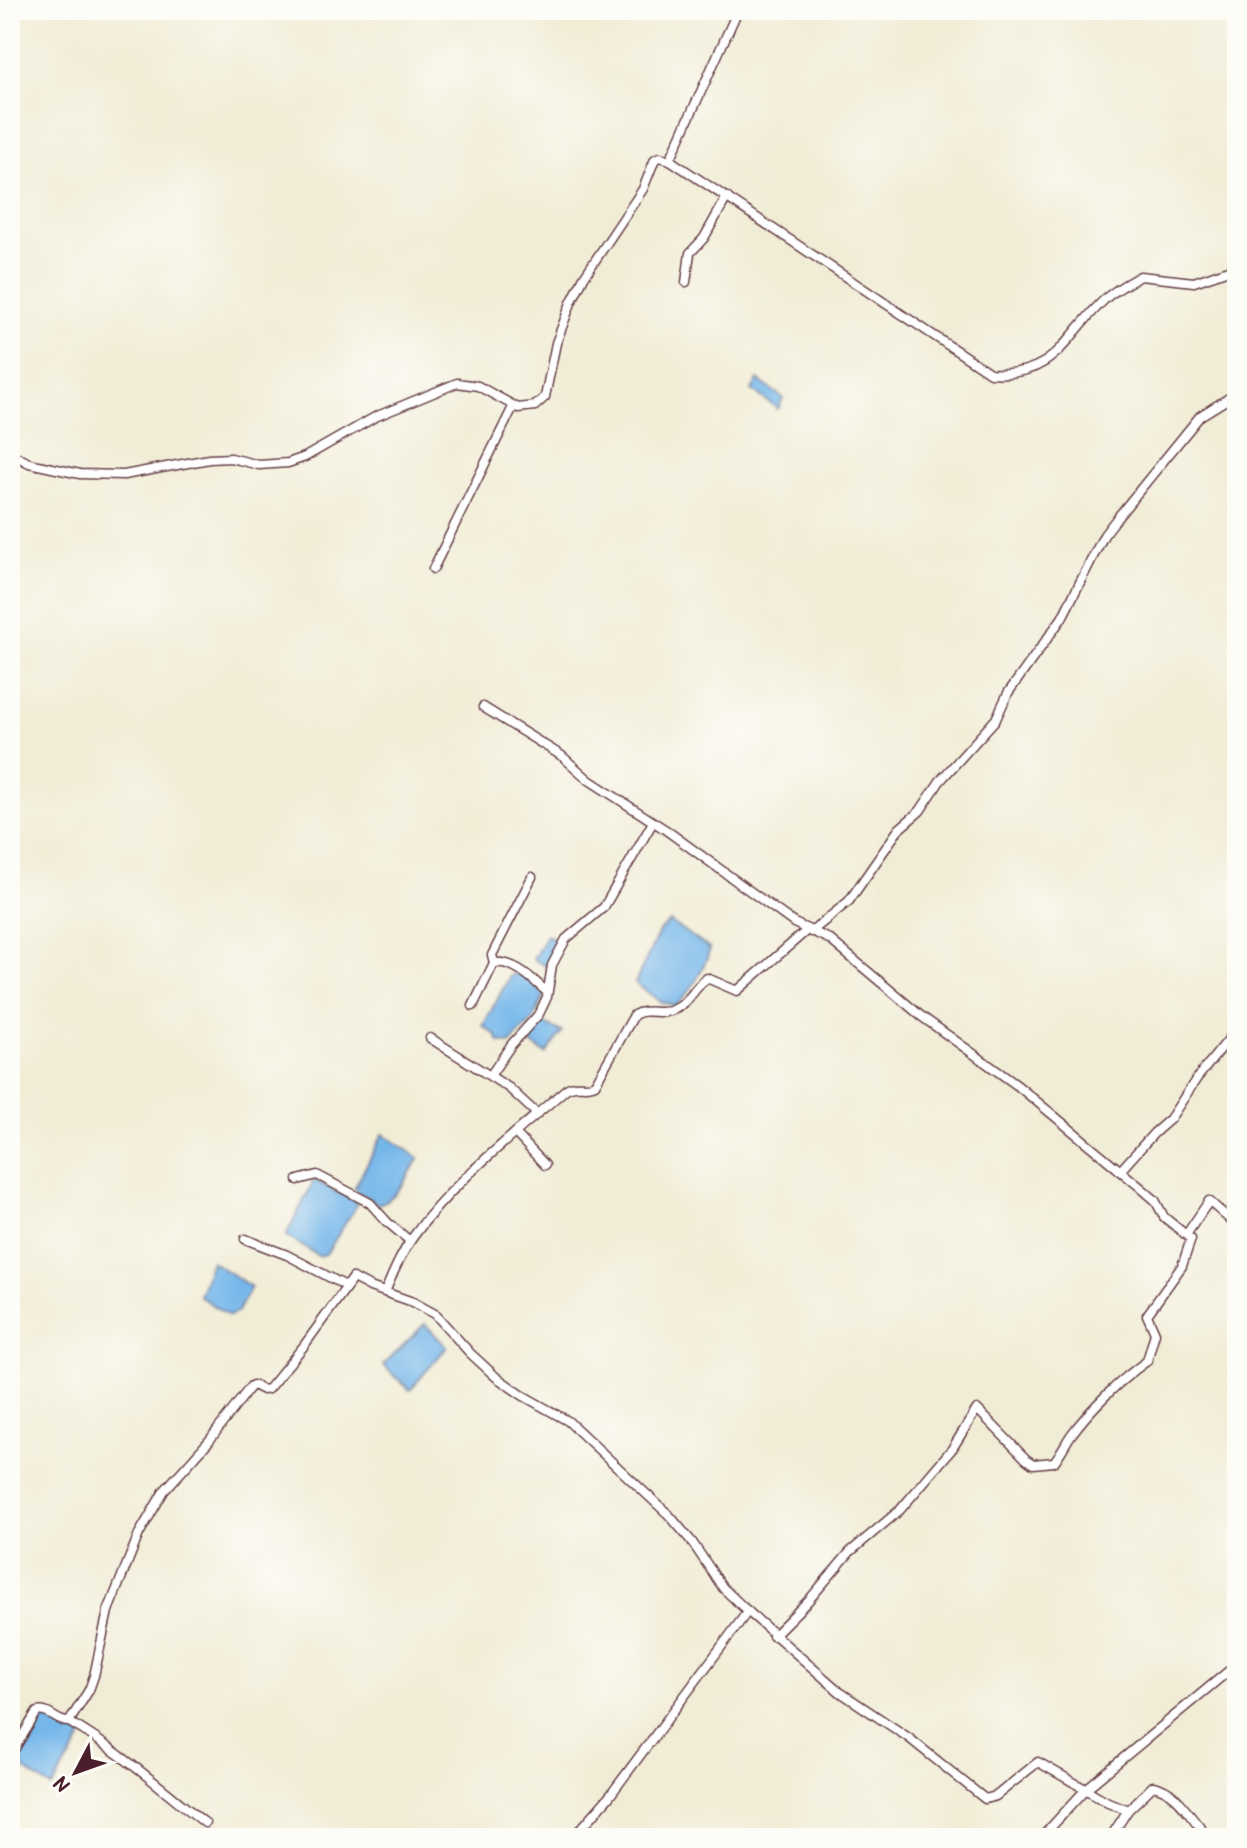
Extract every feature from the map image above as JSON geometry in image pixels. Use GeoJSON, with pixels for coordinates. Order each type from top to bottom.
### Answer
{"type":"FeatureCollection","features":[{"type":"Feature","properties":{"kind":"street"},"geometry":{"type":"LineString","coordinates":[[670,160],[738,10]]}},
{"type":"Feature","properties":{"kind":"street"},"geometry":{"type":"LineString","coordinates":[[10,453],[29,463],[80,474],[124,475],[209,459],[231,458],[259,465],[288,463],[305,457],[375,417],[457,383],[478,386],[513,407],[535,406],[545,397],[559,329],[584,277],[643,189],[655,159],[660,157],[670,160],[727,197],[990,373],[1033,369],[1049,360],[1068,344],[1103,301],[1140,276],[1194,282],[1237,267]]}},
{"type":"Feature","properties":{"kind":"street"},"geometry":{"type":"LineString","coordinates":[[686,282],[690,253],[701,242],[727,197]]}},
{"type":"Feature","properties":{"kind":"street"},"geometry":{"type":"LineString","coordinates":[[385,1292],[410,1241],[431,1213],[515,1133],[570,1086],[595,1084],[634,1015],[642,1010],[675,1010],[707,978],[737,991],[849,901],[899,829],[920,811],[940,781],[996,719],[1008,693],[1062,618],[1099,543],[1117,518],[1200,416],[1237,393]]}},
{"type":"Feature","properties":{"kind":"street"},"geometry":{"type":"LineString","coordinates":[[433,569],[513,407]]}},
{"type":"Feature","properties":{"kind":"street"},"geometry":{"type":"LineString","coordinates":[[483,707],[562,756],[589,780],[653,822],[747,891],[809,931],[829,939],[921,1016],[1018,1086],[1155,1200],[1164,1217],[1191,1239],[1182,1266],[1147,1315],[1155,1333],[1147,1361],[1100,1403],[1071,1436],[1054,1462],[1033,1464],[977,1409],[952,1449],[900,1510],[850,1552],[774,1635]]}},
{"type":"Feature","properties":{"kind":"street"},"geometry":{"type":"LineString","coordinates":[[490,1076],[511,1045],[534,1023],[547,997],[552,965],[566,939],[604,907],[653,822]]}},
{"type":"Feature","properties":{"kind":"street"},"geometry":{"type":"LineString","coordinates":[[473,1006],[494,963],[492,955],[532,877]]}},
{"type":"Feature","properties":{"kind":"street"},"geometry":{"type":"LineString","coordinates":[[494,963],[502,962],[526,973],[546,991]]}},
{"type":"Feature","properties":{"kind":"street"},"geometry":{"type":"LineString","coordinates":[[1120,1171],[1170,1119],[1197,1078],[1237,1029]]}},
{"type":"Feature","properties":{"kind":"street"},"geometry":{"type":"LineString","coordinates":[[430,1038],[523,1099],[537,1114]]}},
{"type":"Feature","properties":{"kind":"street"},"geometry":{"type":"LineString","coordinates":[[515,1133],[545,1165]]}},
{"type":"Feature","properties":{"kind":"street"},"geometry":{"type":"LineString","coordinates":[[298,1180],[317,1175],[370,1203],[410,1241]]}},
{"type":"Feature","properties":{"kind":"street"},"geometry":{"type":"LineString","coordinates":[[1186,1235],[1209,1201],[1237,1226]]}},
{"type":"Feature","properties":{"kind":"street"},"geometry":{"type":"LineString","coordinates":[[245,1239],[287,1255],[346,1286]]}},
{"type":"Feature","properties":{"kind":"street"},"geometry":{"type":"LineString","coordinates":[[69,1722],[94,1676],[103,1626],[114,1591],[132,1547],[158,1499],[251,1386],[268,1389],[353,1278],[435,1314],[496,1377],[568,1421],[670,1516],[723,1588],[774,1635],[840,1692],[909,1738],[985,1799],[996,1796],[1038,1762],[1085,1790],[1128,1810]]}},
{"type":"Feature","properties":{"kind":"street"},"geometry":{"type":"LineString","coordinates":[[573,1838],[609,1797],[748,1611]]}},
{"type":"Feature","properties":{"kind":"street"},"geometry":{"type":"LineString","coordinates":[[1041,1838],[1085,1790],[1237,1664]]}},
{"type":"Feature","properties":{"kind":"street"},"geometry":{"type":"LineString","coordinates":[[10,1756],[37,1712],[44,1711],[97,1738],[205,1823]]}},
{"type":"Feature","properties":{"kind":"street"},"geometry":{"type":"LineString","coordinates":[[1110,1838],[1128,1810],[1148,1789],[1157,1786],[1187,1807],[1211,1838]]}},
{"type":"Feature","properties":{"kind":"water"},"geometry":{"type":"Polygon","coordinates":[[[758,380],[783,398],[778,409],[752,390],[758,380]]]}},
{"type":"Feature","properties":{"kind":"water"},"geometry":{"type":"Polygon","coordinates":[[[670,922],[710,949],[696,980],[675,1006],[661,1002],[635,983],[660,930],[670,922]]]}},
{"type":"Feature","properties":{"kind":"water"},"geometry":{"type":"Polygon","coordinates":[[[546,935],[562,942],[547,967],[533,959],[546,935]]]}},
{"type":"Feature","properties":{"kind":"water"},"geometry":{"type":"Polygon","coordinates":[[[523,975],[545,994],[533,1020],[510,1044],[499,1042],[496,1035],[483,1026],[510,976],[523,975]]]}},
{"type":"Feature","properties":{"kind":"water"},"geometry":{"type":"Polygon","coordinates":[[[540,1022],[562,1032],[546,1054],[529,1042],[540,1022]]]}},
{"type":"Feature","properties":{"kind":"water"},"geometry":{"type":"Polygon","coordinates":[[[383,1134],[419,1158],[397,1192],[378,1204],[354,1189],[383,1134]]]}},
{"type":"Feature","properties":{"kind":"water"},"geometry":{"type":"Polygon","coordinates":[[[314,1180],[358,1203],[326,1254],[318,1256],[286,1236],[314,1180]]]}},
{"type":"Feature","properties":{"kind":"water"},"geometry":{"type":"Polygon","coordinates":[[[211,1261],[251,1287],[237,1313],[229,1316],[199,1296],[211,1261]]]}},
{"type":"Feature","properties":{"kind":"water"},"geometry":{"type":"Polygon","coordinates":[[[425,1324],[447,1347],[410,1390],[383,1365],[425,1324]]]}},
{"type":"Feature","properties":{"kind":"water"},"geometry":{"type":"Polygon","coordinates":[[[44,1713],[83,1737],[52,1788],[15,1763],[44,1713]]]}}]}
